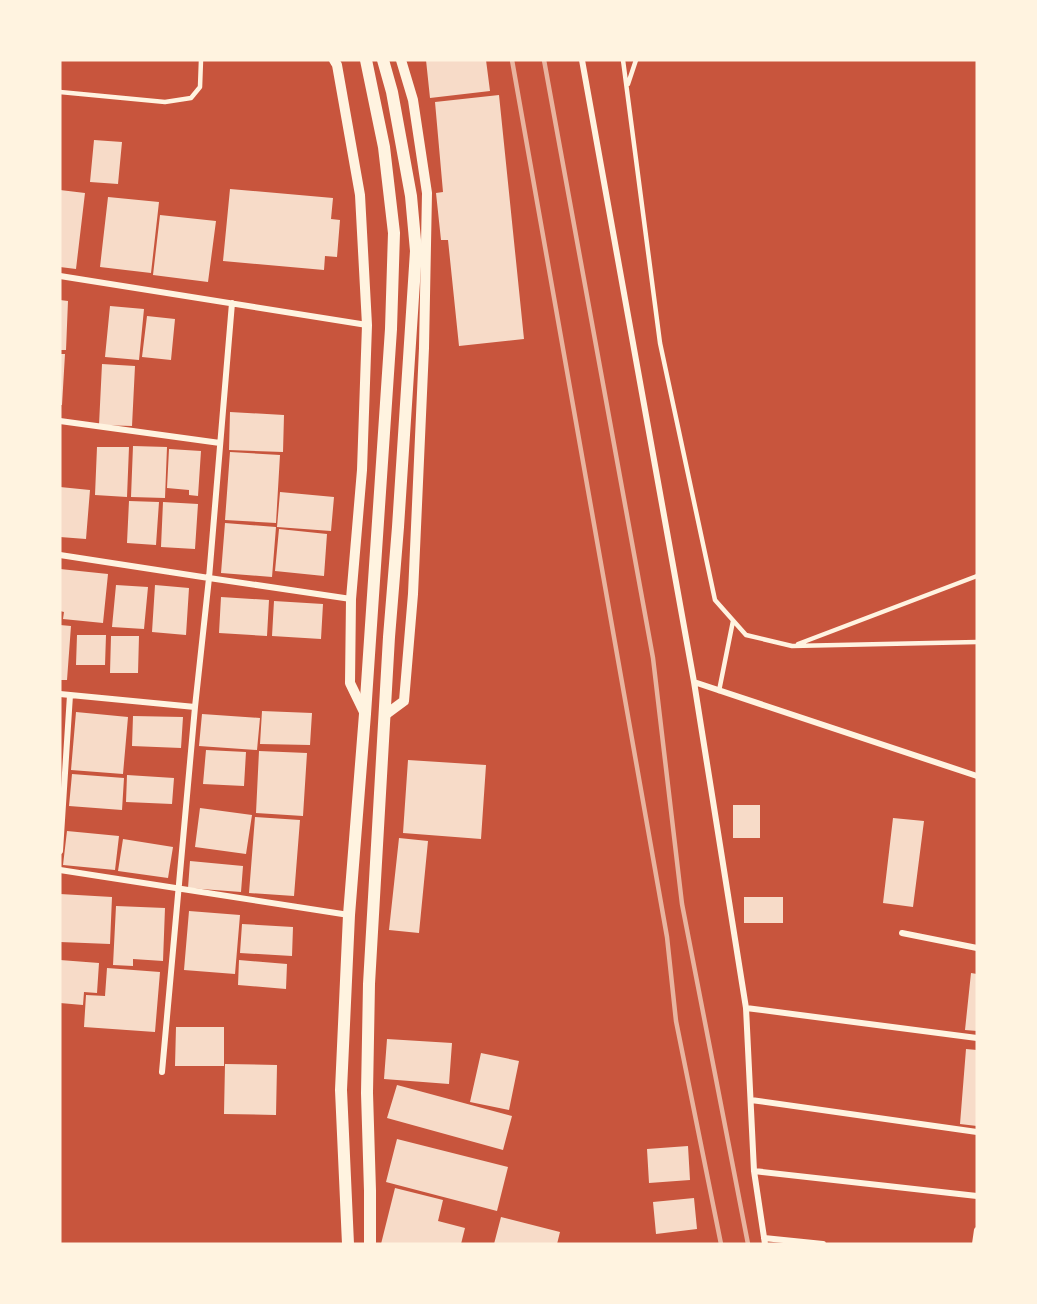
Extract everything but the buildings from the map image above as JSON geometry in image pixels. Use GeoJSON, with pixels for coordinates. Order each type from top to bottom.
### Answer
{"type":"FeatureCollection","features":[{"type":"Feature","properties":{"kind":"main road"},"geometry":{"type":"LineString","coordinates":[[348,1244],[341,1090],[349,915],[391,329],[394,233],[384,147],[366,60]]}},
{"type":"Feature","properties":{"kind":"main road"},"geometry":{"type":"LineString","coordinates":[[370,1244],[367,1093],[369,984],[389,637],[416,251],[411,196],[396,114],[383,60]]}},
{"type":"Feature","properties":{"kind":"street"},"geometry":{"type":"LineString","coordinates":[[334,60],[337,65],[360,195],[367,325],[362,470],[351,599],[350,683],[365,714]]}},
{"type":"Feature","properties":{"kind":"street"},"geometry":{"type":"LineString","coordinates":[[385,715],[404,701],[413,594],[424,336],[427,194],[413,100],[401,60]]}},
{"type":"Feature","properties":{"kind":"street"},"geometry":{"type":"LineString","coordinates":[[582,60],[694,682],[746,1008],[754,1171],[765,1241],[823,1244]]}},
{"type":"Feature","properties":{"kind":"street"},"geometry":{"type":"LineString","coordinates":[[60,276],[367,325]]}},
{"type":"Feature","properties":{"kind":"street"},"geometry":{"type":"LineString","coordinates":[[162,1072],[209,578],[232,303]]}},
{"type":"Feature","properties":{"kind":"street"},"geometry":{"type":"LineString","coordinates":[[60,421],[220,443]]}},
{"type":"Feature","properties":{"kind":"street"},"geometry":{"type":"LineString","coordinates":[[60,555],[351,599]]}},
{"type":"Feature","properties":{"kind":"street"},"geometry":{"type":"LineString","coordinates":[[694,682],[977,776]]}},
{"type":"Feature","properties":{"kind":"street"},"geometry":{"type":"LineString","coordinates":[[60,694],[195,707]]}},
{"type":"Feature","properties":{"kind":"street"},"geometry":{"type":"LineString","coordinates":[[60,851],[70,695]]}},
{"type":"Feature","properties":{"kind":"street"},"geometry":{"type":"LineString","coordinates":[[60,870],[349,915]]}},
{"type":"Feature","properties":{"kind":"street"},"geometry":{"type":"LineString","coordinates":[[902,933],[977,948]]}},
{"type":"Feature","properties":{"kind":"street"},"geometry":{"type":"LineString","coordinates":[[746,1008],[977,1038]]}},
{"type":"Feature","properties":{"kind":"street"},"geometry":{"type":"LineString","coordinates":[[751,1100],[977,1132]]}},
{"type":"Feature","properties":{"kind":"street"},"geometry":{"type":"LineString","coordinates":[[754,1171],[977,1196]]}},
{"type":"Feature","properties":{"kind":"street"},"geometry":{"type":"LineString","coordinates":[[975,1244],[977,1230]]}},
{"type":"Feature","properties":{"kind":"lane"},"geometry":{"type":"LineString","coordinates":[[60,92],[165,102],[191,98],[200,87],[201,60]]}},
{"type":"Feature","properties":{"kind":"lane"},"geometry":{"type":"LineString","coordinates":[[623,60],[660,343],[715,600],[746,635],[792,646],[977,642]]}},
{"type":"Feature","properties":{"kind":"lane"},"geometry":{"type":"LineString","coordinates":[[627,86],[636,60]]}},
{"type":"Feature","properties":{"kind":"lane"},"geometry":{"type":"LineString","coordinates":[[792,646],[977,576]]}},
{"type":"Feature","properties":{"kind":"lane"},"geometry":{"type":"LineString","coordinates":[[719,690],[733,621]]}},
{"type":"Feature","properties":{"kind":"railway"},"geometry":{"type":"LineString","coordinates":[[512,60],[667,937],[676,1021],[721,1244]]}},
{"type":"Feature","properties":{"kind":"railway"},"geometry":{"type":"LineString","coordinates":[[544,60],[653,658],[682,904],[748,1244]]}}]}
